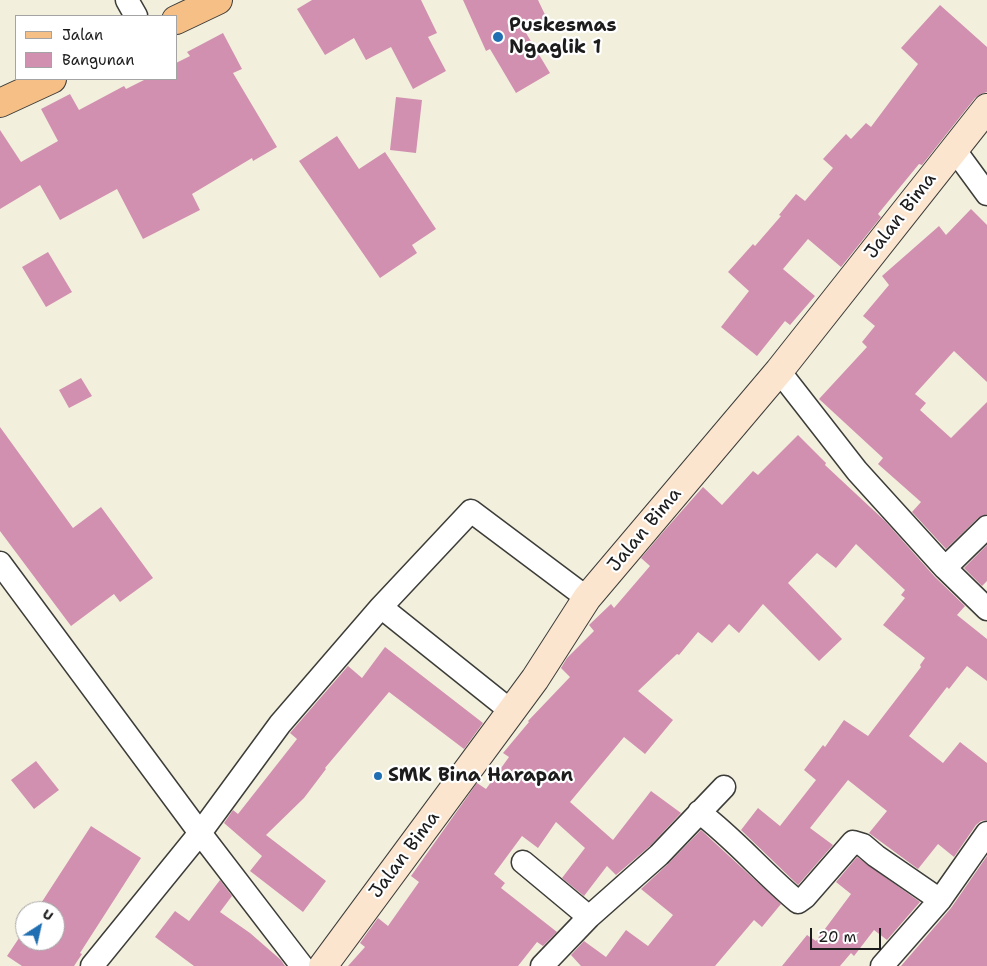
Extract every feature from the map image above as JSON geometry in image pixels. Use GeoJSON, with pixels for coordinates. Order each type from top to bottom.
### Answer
{"type":"FeatureCollection","features":[{"type":"Feature","properties":{"kind":"main road"},"geometry":{"type":"LineString","coordinates":[[178,19],[218,0]]}},
{"type":"Feature","properties":{"kind":"main road"},"geometry":{"type":"LineString","coordinates":[[0,103],[50,80]]}},
{"type":"Feature","properties":{"kind":"street"},"geometry":{"type":"LineString","coordinates":[[127,0],[135,15]]}},
{"type":"Feature","properties":{"kind":"street","name":"Jalan Bima"},"geometry":{"type":"LineString","coordinates":[[323,966],[535,679],[587,598],[779,371],[987,108]]}},
{"type":"Feature","properties":{"kind":"street"},"geometry":{"type":"LineString","coordinates":[[954,149],[987,194]]}},
{"type":"Feature","properties":{"kind":"street"},"geometry":{"type":"LineString","coordinates":[[779,371],[858,471],[945,568],[987,609]]}},
{"type":"Feature","properties":{"kind":"street"},"geometry":{"type":"LineString","coordinates":[[92,966],[200,833],[280,724],[381,607],[472,511],[587,598]]}},
{"type":"Feature","properties":{"kind":"street"},"geometry":{"type":"LineString","coordinates":[[945,568],[987,527]]}},
{"type":"Feature","properties":{"kind":"street"},"geometry":{"type":"LineString","coordinates":[[0,562],[200,833],[302,966]]}},
{"type":"Feature","properties":{"kind":"street"},"geometry":{"type":"LineString","coordinates":[[381,607],[511,711]]}},
{"type":"Feature","properties":{"kind":"street"},"geometry":{"type":"LineString","coordinates":[[542,966],[589,917],[659,855],[724,787]]}},
{"type":"Feature","properties":{"kind":"street"},"geometry":{"type":"LineString","coordinates":[[699,812],[714,823],[798,902],[805,898],[853,842],[863,845],[940,900]]}},
{"type":"Feature","properties":{"kind":"street"},"geometry":{"type":"LineString","coordinates":[[882,966],[940,900],[987,833]]}},
{"type":"Feature","properties":{"kind":"street"},"geometry":{"type":"LineString","coordinates":[[523,862],[589,917]]}},
{"type":"Feature","properties":{"kind":"building"},"geometry":{"type":"Polygon","coordinates":[[[312,0],[421,0],[437,33],[428,37],[446,71],[413,89],[391,47],[366,60],[354,38],[325,55],[297,9],[312,0]]]}},
{"type":"Feature","properties":{"kind":"building"},"geometry":{"type":"Polygon","coordinates":[[[463,0],[538,0],[549,23],[526,33],[550,73],[516,93],[490,49],[486,51],[463,0]]]}},
{"type":"Feature","properties":{"kind":"building"},"geometry":{"type":"Polygon","coordinates":[[[940,5],[987,47],[987,92],[975,98],[922,165],[919,164],[878,214],[881,217],[841,267],[808,239],[783,269],[815,296],[790,325],[785,321],[757,356],[721,327],[749,291],[728,272],[753,244],[755,246],[781,216],[779,215],[796,194],[805,201],[833,168],[823,159],[846,134],[851,139],[866,123],[871,127],[918,64],[901,48],[940,5]]]}},
{"type":"Feature","properties":{"kind":"building"},"geometry":{"type":"Polygon","coordinates":[[[223,33],[242,69],[233,73],[277,147],[253,161],[252,158],[192,194],[200,210],[143,239],[117,189],[60,220],[40,185],[0,209],[0,130],[21,162],[58,141],[41,109],[70,94],[79,110],[124,86],[126,89],[144,80],[178,80],[178,62],[190,56],[187,52],[223,33]]]}},
{"type":"Feature","properties":{"kind":"building"},"geometry":{"type":"Polygon","coordinates":[[[396,97],[422,100],[416,153],[390,150],[396,97]]]}},
{"type":"Feature","properties":{"kind":"building"},"geometry":{"type":"Polygon","coordinates":[[[337,136],[359,169],[385,152],[436,229],[412,245],[417,253],[380,278],[299,161],[337,136]]]}},
{"type":"Feature","properties":{"kind":"building"},"geometry":{"type":"Polygon","coordinates":[[[971,209],[987,225],[987,382],[954,351],[915,394],[926,403],[920,410],[951,438],[987,402],[987,514],[978,518],[946,549],[912,512],[921,502],[878,464],[883,458],[819,399],[867,347],[862,342],[875,326],[863,316],[889,285],[882,276],[939,226],[946,235],[971,209]]]}},
{"type":"Feature","properties":{"kind":"building"},"geometry":{"type":"Polygon","coordinates":[[[48,252],[72,292],[46,307],[22,267],[48,252]]]}},
{"type":"Feature","properties":{"kind":"building"},"geometry":{"type":"Polygon","coordinates":[[[81,378],[92,396],[69,408],[59,390],[81,378]]]}},
{"type":"Feature","properties":{"kind":"building"},"geometry":{"type":"Polygon","coordinates":[[[0,427],[73,528],[101,507],[153,578],[120,602],[114,594],[71,626],[0,531],[0,427]]]}},
{"type":"Feature","properties":{"kind":"building"},"geometry":{"type":"Polygon","coordinates":[[[798,435],[826,463],[825,465],[885,521],[935,577],[965,606],[957,615],[987,639],[987,681],[967,666],[949,689],[947,687],[909,736],[943,763],[960,742],[987,763],[987,820],[981,821],[976,825],[954,857],[938,844],[918,869],[869,833],[887,811],[848,780],[810,828],[833,845],[798,885],[741,830],[758,808],[780,826],[816,780],[804,770],[823,745],[825,747],[844,720],[868,736],[921,667],[920,665],[925,658],[883,625],[905,598],[901,595],[905,590],[856,544],[836,568],[817,553],[788,583],[842,639],[819,661],[763,604],[739,633],[729,624],[712,643],[698,632],[679,655],[677,654],[638,691],[673,720],[645,754],[624,737],[570,802],[613,840],[651,791],[681,813],[650,846],[616,875],[607,866],[584,896],[562,878],[585,848],[556,822],[538,848],[522,836],[494,874],[505,883],[501,888],[557,932],[543,946],[537,942],[518,966],[348,966],[365,947],[360,943],[378,918],[388,926],[419,882],[411,876],[477,783],[486,789],[509,757],[503,753],[528,721],[570,677],[561,668],[567,658],[594,631],[589,625],[611,604],[614,608],[650,566],[641,558],[703,487],[722,505],[753,471],[758,475],[798,435]]]}},
{"type":"Feature","properties":{"kind":"building"},"geometry":{"type":"Polygon","coordinates":[[[987,545],[987,581],[982,586],[964,568],[987,545]]]}},
{"type":"Feature","properties":{"kind":"building"},"geometry":{"type":"Polygon","coordinates":[[[385,647],[483,723],[464,749],[389,692],[325,768],[304,798],[266,835],[326,881],[303,912],[250,871],[262,856],[224,823],[233,810],[238,814],[297,739],[290,733],[348,666],[362,678],[385,647]]]}},
{"type":"Feature","properties":{"kind":"building"},"geometry":{"type":"Polygon","coordinates":[[[36,761],[59,790],[34,809],[11,780],[36,761]]]}},
{"type":"Feature","properties":{"kind":"building"},"geometry":{"type":"Polygon","coordinates":[[[91,826],[141,858],[80,953],[82,954],[74,966],[22,966],[7,956],[15,944],[15,951],[65,951],[65,901],[42,901],[91,826]]]}},
{"type":"Feature","properties":{"kind":"building"},"geometry":{"type":"Polygon","coordinates":[[[701,830],[781,904],[762,927],[754,920],[715,966],[581,966],[571,955],[584,941],[606,957],[626,930],[648,946],[673,915],[641,889],[701,830]]]}},
{"type":"Feature","properties":{"kind":"building"},"geometry":{"type":"Polygon","coordinates":[[[987,856],[987,966],[901,966],[951,908],[987,856]]]}},
{"type":"Feature","properties":{"kind":"building"},"geometry":{"type":"Polygon","coordinates":[[[857,857],[920,902],[887,940],[874,930],[854,956],[851,953],[840,966],[782,966],[807,935],[816,941],[851,894],[836,882],[857,857]]]}},
{"type":"Feature","properties":{"kind":"building"},"geometry":{"type":"Polygon","coordinates":[[[220,880],[232,896],[220,912],[250,933],[281,960],[285,966],[194,966],[155,937],[175,911],[189,921],[220,880]]]}},
{"type":"Feature","properties":{"kind":"place","name":"Puskesmas Ngaglik 1"},"geometry":{"type":"Point","coordinates":[498,37]}},
{"type":"Feature","properties":{"kind":"place","name":"SMK Bina Harapan"},"geometry":{"type":"Point","coordinates":[378,776]}}]}
